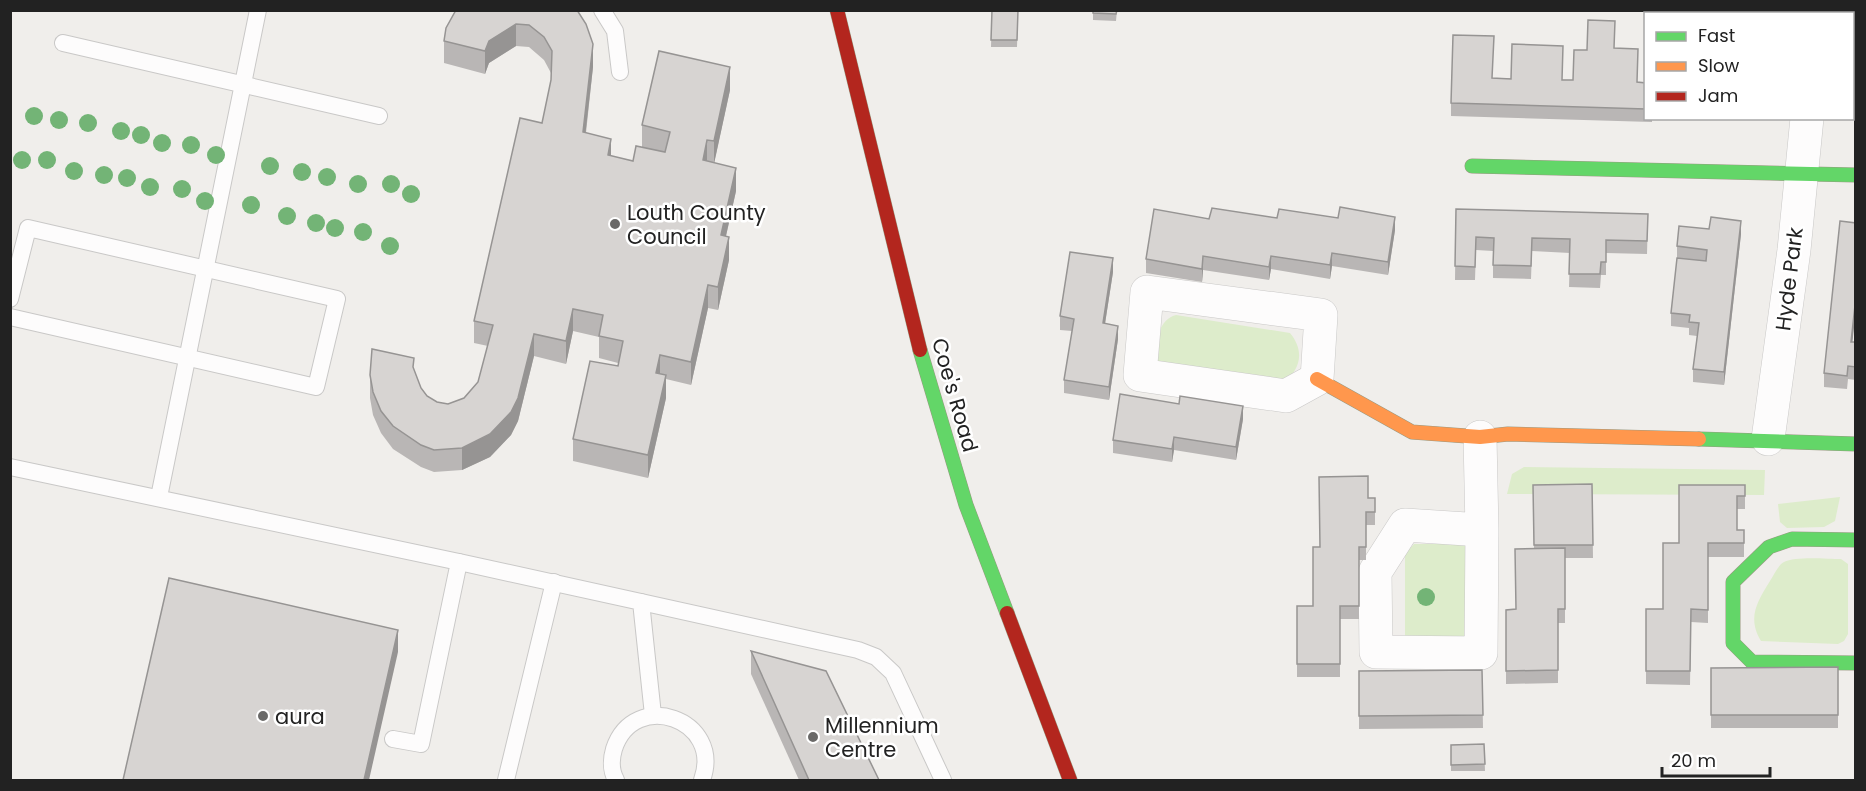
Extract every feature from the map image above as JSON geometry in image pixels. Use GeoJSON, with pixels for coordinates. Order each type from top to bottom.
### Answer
{"type":"FeatureCollection","features":[{"type":"Feature","properties":{"kind":"street","name":"Coe's Road"},"geometry":{"type":"LineString","coordinates":[[837,10],[911,320],[966,505],[1070,780]]}},
{"type":"Feature","properties":{"kind":"street","name":"Hyde Park"},"geometry":{"type":"LineString","coordinates":[[1768,439],[1794,250],[1807,120]]}},
{"type":"Feature","properties":{"kind":"street"},"geometry":{"type":"LineString","coordinates":[[1472,166],[1856,175]]}},
{"type":"Feature","properties":{"kind":"street"},"geometry":{"type":"LineString","coordinates":[[1147,292],[1321,315],[1317,379],[1286,396],[1140,375],[1147,292]]}},
{"type":"Feature","properties":{"kind":"street"},"geometry":{"type":"LineString","coordinates":[[1317,379],[1412,432],[1479,437],[1508,434],[1768,439],[1856,444]]}},
{"type":"Feature","properties":{"kind":"street"},"geometry":{"type":"LineString","coordinates":[[1479,437],[1482,530],[1481,653],[1376,652],[1376,572],[1405,525],[1482,530]]}},
{"type":"Feature","properties":{"kind":"street"},"geometry":{"type":"LineString","coordinates":[[1856,540],[1791,539],[1769,547],[1733,582],[1733,643],[1752,662],[1856,663]]}},
{"type":"Feature","properties":{"kind":"lane"},"geometry":{"type":"LineString","coordinates":[[159,497],[258,10]]}},
{"type":"Feature","properties":{"kind":"lane"},"geometry":{"type":"LineString","coordinates":[[602,10],[615,31],[620,72]]}},
{"type":"Feature","properties":{"kind":"lane"},"geometry":{"type":"LineString","coordinates":[[63,43],[379,117]]}},
{"type":"Feature","properties":{"kind":"lane"},"geometry":{"type":"LineString","coordinates":[[10,299],[28,228],[337,298],[316,387],[10,317]]}},
{"type":"Feature","properties":{"kind":"lane"},"geometry":{"type":"LineString","coordinates":[[10,467],[554,582],[858,650],[876,657],[893,673],[943,780]]}},
{"type":"Feature","properties":{"kind":"lane"},"geometry":{"type":"LineString","coordinates":[[393,739],[421,744],[459,562]]}},
{"type":"Feature","properties":{"kind":"lane"},"geometry":{"type":"LineString","coordinates":[[506,780],[554,582]]}},
{"type":"Feature","properties":{"kind":"lane"},"geometry":{"type":"LineString","coordinates":[[641,602],[653,715]]}},
{"type":"Feature","properties":{"kind":"lane"},"geometry":{"type":"LineString","coordinates":[[616,780],[612,756],[617,741],[629,725],[653,715],[677,719],[696,733],[704,747],[706,762],[702,780]]}},
{"type":"Feature","properties":{"kind":"green space"},"geometry":{"type":"Polygon","coordinates":[[[1176,315],[1290,333],[1298,347],[1297,366],[1282,384],[1159,363],[1151,356],[1157,337],[1165,321],[1176,315]]]}},
{"type":"Feature","properties":{"kind":"green space"},"geometry":{"type":"Polygon","coordinates":[[[1524,467],[1765,470],[1764,495],[1507,494],[1512,474],[1524,467]]]}},
{"type":"Feature","properties":{"kind":"green space"},"geometry":{"type":"Polygon","coordinates":[[[1840,497],[1835,521],[1824,527],[1787,528],[1780,522],[1778,504],[1840,497]]]}},
{"type":"Feature","properties":{"kind":"green space"},"geometry":{"type":"Polygon","coordinates":[[[1414,544],[1464,544],[1471,548],[1470,640],[1405,637],[1405,554],[1414,544]]]}},
{"type":"Feature","properties":{"kind":"green space"},"geometry":{"type":"Polygon","coordinates":[[[1796,559],[1841,559],[1848,564],[1848,634],[1844,641],[1838,644],[1761,641],[1755,625],[1755,610],[1780,565],[1796,559]]]}},
{"type":"Feature","properties":{"kind":"building","name":"Louth County Council"},"geometry":{"type":"Polygon","coordinates":[[[456,10],[577,10],[586,24],[593,44],[583,132],[611,139],[608,155],[633,161],[636,146],[665,152],[670,132],[642,125],[659,51],[730,67],[714,141],[707,140],[703,160],[736,168],[721,235],[729,237],[718,287],[708,285],[691,362],[660,355],[656,373],[666,375],[648,455],[573,439],[590,361],[618,366],[623,341],[599,336],[603,315],[573,309],[566,341],[534,334],[518,398],[511,412],[490,434],[462,448],[434,450],[421,445],[393,426],[381,411],[373,392],[370,375],[372,349],[414,358],[413,367],[421,388],[427,396],[437,402],[448,404],[464,398],[478,382],[493,325],[474,321],[520,118],[542,123],[551,80],[552,51],[544,37],[529,25],[516,24],[489,41],[485,51],[444,41],[446,28],[456,10]]]}},
{"type":"Feature","properties":{"kind":"building"},"geometry":{"type":"Polygon","coordinates":[[[992,10],[1018,10],[1017,40],[991,40],[992,10]]]}},
{"type":"Feature","properties":{"kind":"building"},"geometry":{"type":"Polygon","coordinates":[[[1093,10],[1117,10],[1116,14],[1093,13],[1093,10]]]}},
{"type":"Feature","properties":{"kind":"building"},"geometry":{"type":"Polygon","coordinates":[[[1730,10],[1762,10],[1762,12],[1730,12],[1730,10]]]}},
{"type":"Feature","properties":{"kind":"building"},"geometry":{"type":"Polygon","coordinates":[[[1588,20],[1615,21],[1614,48],[1638,49],[1637,82],[1644,83],[1644,109],[1451,103],[1453,35],[1494,36],[1492,78],[1511,79],[1512,44],[1563,46],[1562,80],[1573,80],[1574,50],[1587,50],[1588,20]]]}},
{"type":"Feature","properties":{"kind":"building"},"geometry":{"type":"Polygon","coordinates":[[[1340,207],[1395,217],[1388,262],[1332,253],[1330,265],[1271,256],[1269,267],[1203,256],[1202,269],[1146,259],[1154,209],[1209,219],[1212,208],[1277,218],[1279,209],[1338,218],[1340,207]]]}},
{"type":"Feature","properties":{"kind":"building"},"geometry":{"type":"Polygon","coordinates":[[[1456,209],[1648,214],[1647,241],[1606,240],[1606,262],[1601,262],[1600,274],[1569,274],[1570,239],[1532,238],[1531,266],[1493,265],[1494,238],[1476,237],[1475,267],[1455,266],[1456,209]]]}},
{"type":"Feature","properties":{"kind":"building"},"geometry":{"type":"Polygon","coordinates":[[[1711,217],[1741,221],[1724,372],[1693,369],[1699,323],[1689,322],[1690,315],[1671,313],[1677,258],[1706,261],[1707,250],[1677,246],[1679,226],[1709,229],[1711,217]]]}},
{"type":"Feature","properties":{"kind":"building"},"geometry":{"type":"Polygon","coordinates":[[[1840,221],[1856,223],[1856,296],[1851,342],[1856,342],[1856,367],[1848,366],[1847,376],[1824,373],[1840,221]]]}},
{"type":"Feature","properties":{"kind":"building"},"geometry":{"type":"Polygon","coordinates":[[[1070,252],[1113,258],[1103,323],[1118,326],[1109,387],[1064,380],[1074,319],[1060,316],[1070,252]]]}},
{"type":"Feature","properties":{"kind":"building"},"geometry":{"type":"Polygon","coordinates":[[[1120,394],[1179,404],[1180,396],[1243,406],[1236,447],[1174,437],[1172,449],[1113,440],[1120,394]]]}},
{"type":"Feature","properties":{"kind":"building"},"geometry":{"type":"Polygon","coordinates":[[[1368,476],[1368,498],[1375,498],[1375,512],[1366,512],[1366,547],[1359,547],[1359,606],[1340,606],[1340,664],[1297,664],[1297,606],[1313,606],[1313,547],[1320,547],[1319,477],[1368,476]]]}},
{"type":"Feature","properties":{"kind":"building"},"geometry":{"type":"Polygon","coordinates":[[[1592,484],[1593,545],[1534,545],[1533,485],[1592,484]]]}},
{"type":"Feature","properties":{"kind":"building"},"geometry":{"type":"Polygon","coordinates":[[[1679,485],[1745,485],[1745,496],[1737,496],[1737,530],[1744,530],[1744,543],[1708,543],[1708,610],[1691,609],[1690,671],[1646,671],[1646,609],[1663,609],[1663,543],[1679,543],[1679,485]]]}},
{"type":"Feature","properties":{"kind":"building"},"geometry":{"type":"Polygon","coordinates":[[[1565,548],[1565,609],[1558,609],[1558,670],[1506,671],[1506,610],[1516,609],[1515,549],[1565,548]]]}},
{"type":"Feature","properties":{"kind":"building","name":"aura"},"geometry":{"type":"Polygon","coordinates":[[[169,578],[398,630],[364,780],[123,780],[169,578]]]}},
{"type":"Feature","properties":{"kind":"building","name":"Millennium Centre"},"geometry":{"type":"Polygon","coordinates":[[[751,651],[826,671],[879,780],[809,780],[751,651]]]}},
{"type":"Feature","properties":{"kind":"building"},"geometry":{"type":"Polygon","coordinates":[[[1838,667],[1838,715],[1711,715],[1711,668],[1838,667]]]}},
{"type":"Feature","properties":{"kind":"building"},"geometry":{"type":"Polygon","coordinates":[[[1482,670],[1483,715],[1359,716],[1359,671],[1482,670]]]}},
{"type":"Feature","properties":{"kind":"building"},"geometry":{"type":"Polygon","coordinates":[[[1484,744],[1485,764],[1451,765],[1451,745],[1484,744]]]}},
{"type":"Feature","properties":{"kind":"traffic: fast"},"geometry":{"type":"LineString","coordinates":[[1472,166],[1856,175]]}},
{"type":"Feature","properties":{"kind":"traffic: fast"},"geometry":{"type":"LineString","coordinates":[[920,350],[966,505],[1007,613]]}},
{"type":"Feature","properties":{"kind":"traffic: fast"},"geometry":{"type":"LineString","coordinates":[[1699,439],[1856,444]]}},
{"type":"Feature","properties":{"kind":"traffic: fast"},"geometry":{"type":"LineString","coordinates":[[1856,540],[1792,539],[1769,547],[1733,582],[1733,643],[1752,662],[1856,663]]}},
{"type":"Feature","properties":{"kind":"traffic: slow"},"geometry":{"type":"LineString","coordinates":[[1317,379],[1412,432],[1480,437],[1508,434],[1699,439]]}},
{"type":"Feature","properties":{"kind":"traffic: jam"},"geometry":{"type":"LineString","coordinates":[[837,10],[920,350]]}},
{"type":"Feature","properties":{"kind":"traffic: jam"},"geometry":{"type":"LineString","coordinates":[[1007,613],[1070,780]]}},
{"type":"Feature","properties":{"kind":"place","name":"Louth County Council"},"geometry":{"type":"Point","coordinates":[615,224]}},
{"type":"Feature","properties":{"kind":"place","name":"aura"},"geometry":{"type":"Point","coordinates":[263,716]}},
{"type":"Feature","properties":{"kind":"place","name":"Millennium Centre"},"geometry":{"type":"Point","coordinates":[813,737]}}]}
